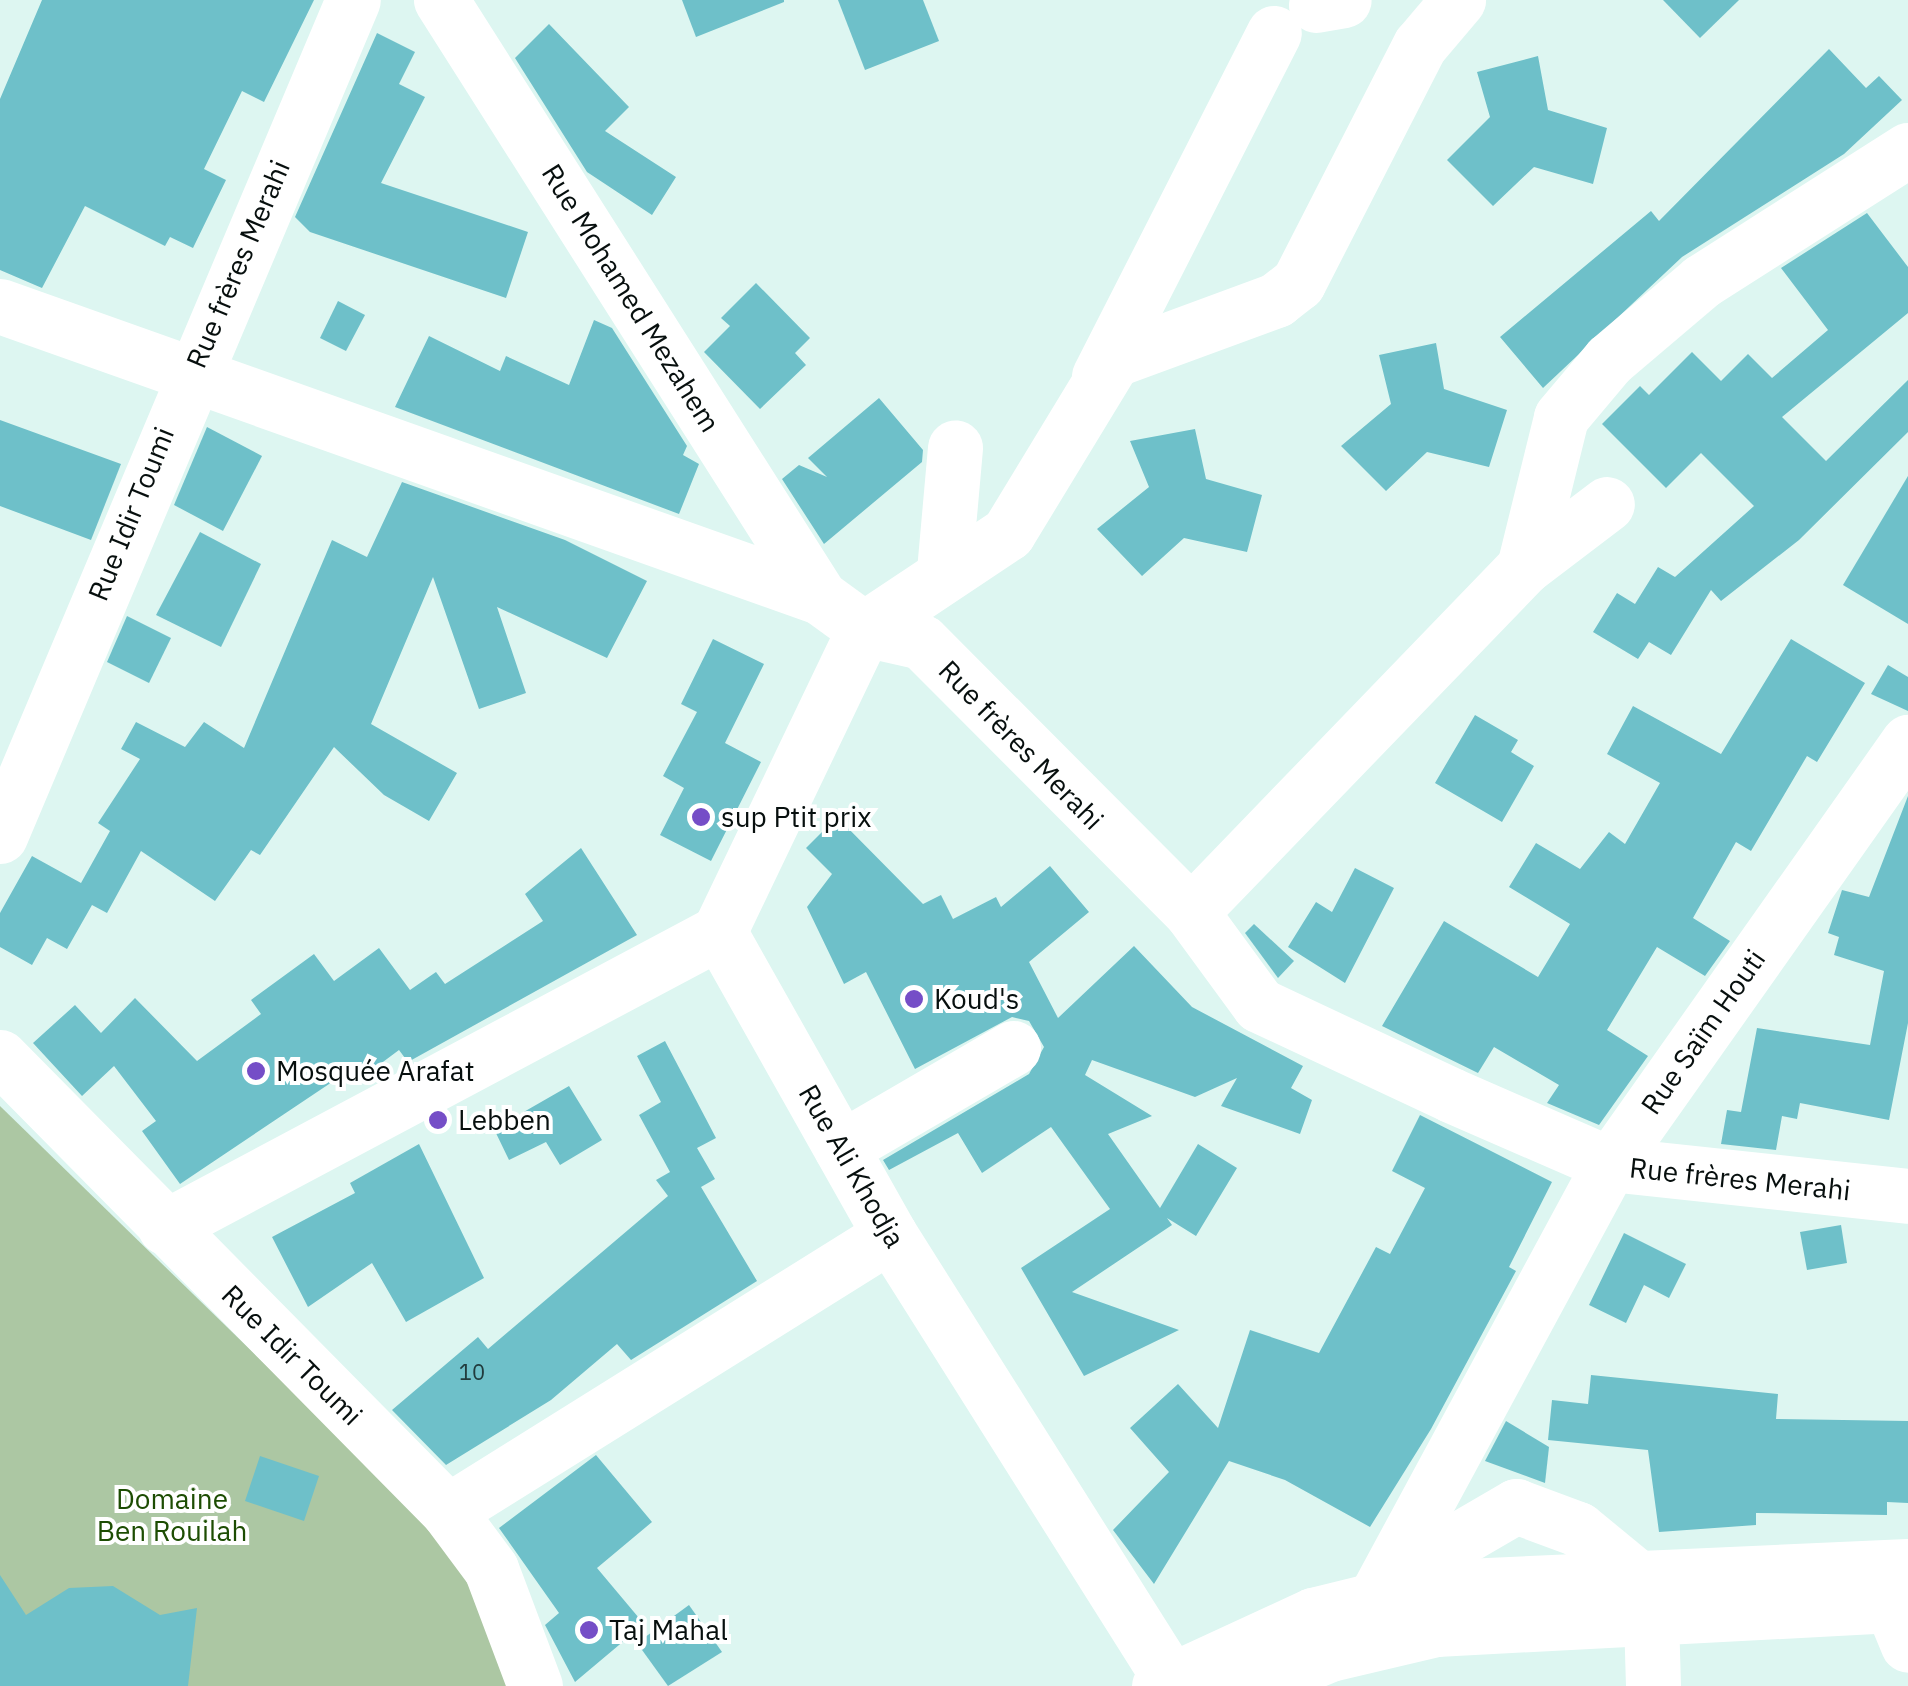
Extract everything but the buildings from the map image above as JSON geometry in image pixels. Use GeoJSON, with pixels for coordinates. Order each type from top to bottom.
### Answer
{"type":"FeatureCollection","features":[{"type":"Feature","properties":{"kind":"street","name":"Rue frères Merahi"},"geometry":{"type":"LineString","coordinates":[[353,0],[187,377],[820,596],[864,629],[922,642],[1191,912],[1259,1006],[1610,1164],[1908,1196]]}},
{"type":"Feature","properties":{"kind":"street","name":"Rue Mohamed Mezahem"},"geometry":{"type":"LineString","coordinates":[[441,0],[820,596]]}},
{"type":"Feature","properties":{"kind":"street"},"geometry":{"type":"LineString","coordinates":[[1098,376],[1113,360],[1298,283],[1439,5]]}},
{"type":"Feature","properties":{"kind":"street"},"geometry":{"type":"LineString","coordinates":[[164,1227],[719,932],[864,629],[944,571],[1008,533],[1311,13]]}},
{"type":"Feature","properties":{"kind":"street"},"geometry":{"type":"LineString","coordinates":[[1524,567],[1561,417],[1608,360],[1702,282],[1908,150]]}},
{"type":"Feature","properties":{"kind":"street"},"geometry":{"type":"LineString","coordinates":[[0,306],[187,377]]}},
{"type":"Feature","properties":{"kind":"street","name":"Rue Idir Toumi"},"geometry":{"type":"LineString","coordinates":[[0,836],[187,377]]}},
{"type":"Feature","properties":{"kind":"street"},"geometry":{"type":"LineString","coordinates":[[944,571],[955,446]]}},
{"type":"Feature","properties":{"kind":"street"},"geometry":{"type":"LineString","coordinates":[[1191,912],[1524,567],[1607,504]]}},
{"type":"Feature","properties":{"kind":"street","name":"Rue Saïm Houti"},"geometry":{"type":"LineString","coordinates":[[1399,1593],[1610,1164],[1903,757]]}},
{"type":"Feature","properties":{"kind":"street","name":"Rue Ali Khodja"},"geometry":{"type":"LineString","coordinates":[[719,932],[890,1235],[1165,1683]]}},
{"type":"Feature","properties":{"kind":"street"},"geometry":{"type":"LineString","coordinates":[[841,1148],[1014,1048]]}},
{"type":"Feature","properties":{"kind":"street","name":"Rue Idir Toumi"},"geometry":{"type":"LineString","coordinates":[[0,1056],[164,1227],[448,1511],[491,1568],[536,1686]]}},
{"type":"Feature","properties":{"kind":"street"},"geometry":{"type":"LineString","coordinates":[[448,1511],[890,1235]]}},
{"type":"Feature","properties":{"kind":"street"},"geometry":{"type":"LineString","coordinates":[[1399,1593],[1454,1542],[1516,1506],[1578,1529],[1643,1597],[1653,1686]]}},
{"type":"Feature","properties":{"kind":"street"},"geometry":{"type":"LineString","coordinates":[[1165,1683],[1236,1645],[1399,1593],[1904,1605]]}},
{"type":"Feature","properties":{"kind":"street"},"geometry":{"type":"LineString","coordinates":[[1252,1686],[1382,1638],[1643,1597]]}},
{"type":"Feature","properties":{"kind":"green space","name":"Domaine Ben Rouilah"},"geometry":{"type":"Polygon","coordinates":[[[0,1106],[423,1518],[456,1558],[518,1686],[0,1686],[0,1106]]]}},
{"type":"Feature","properties":{"kind":"place","name":"sup Ptit prix"},"geometry":{"type":"Point","coordinates":[701,817]}},
{"type":"Feature","properties":{"kind":"place","name":"Koud's"},"geometry":{"type":"Point","coordinates":[914,999]}},
{"type":"Feature","properties":{"kind":"place","name":"Mosquée Arafat"},"geometry":{"type":"Point","coordinates":[256,1071]}},
{"type":"Feature","properties":{"kind":"place","name":"Lebben"},"geometry":{"type":"Point","coordinates":[438,1120]}},
{"type":"Feature","properties":{"kind":"place","name":"Taj Mahal"},"geometry":{"type":"Point","coordinates":[589,1630]}}]}
